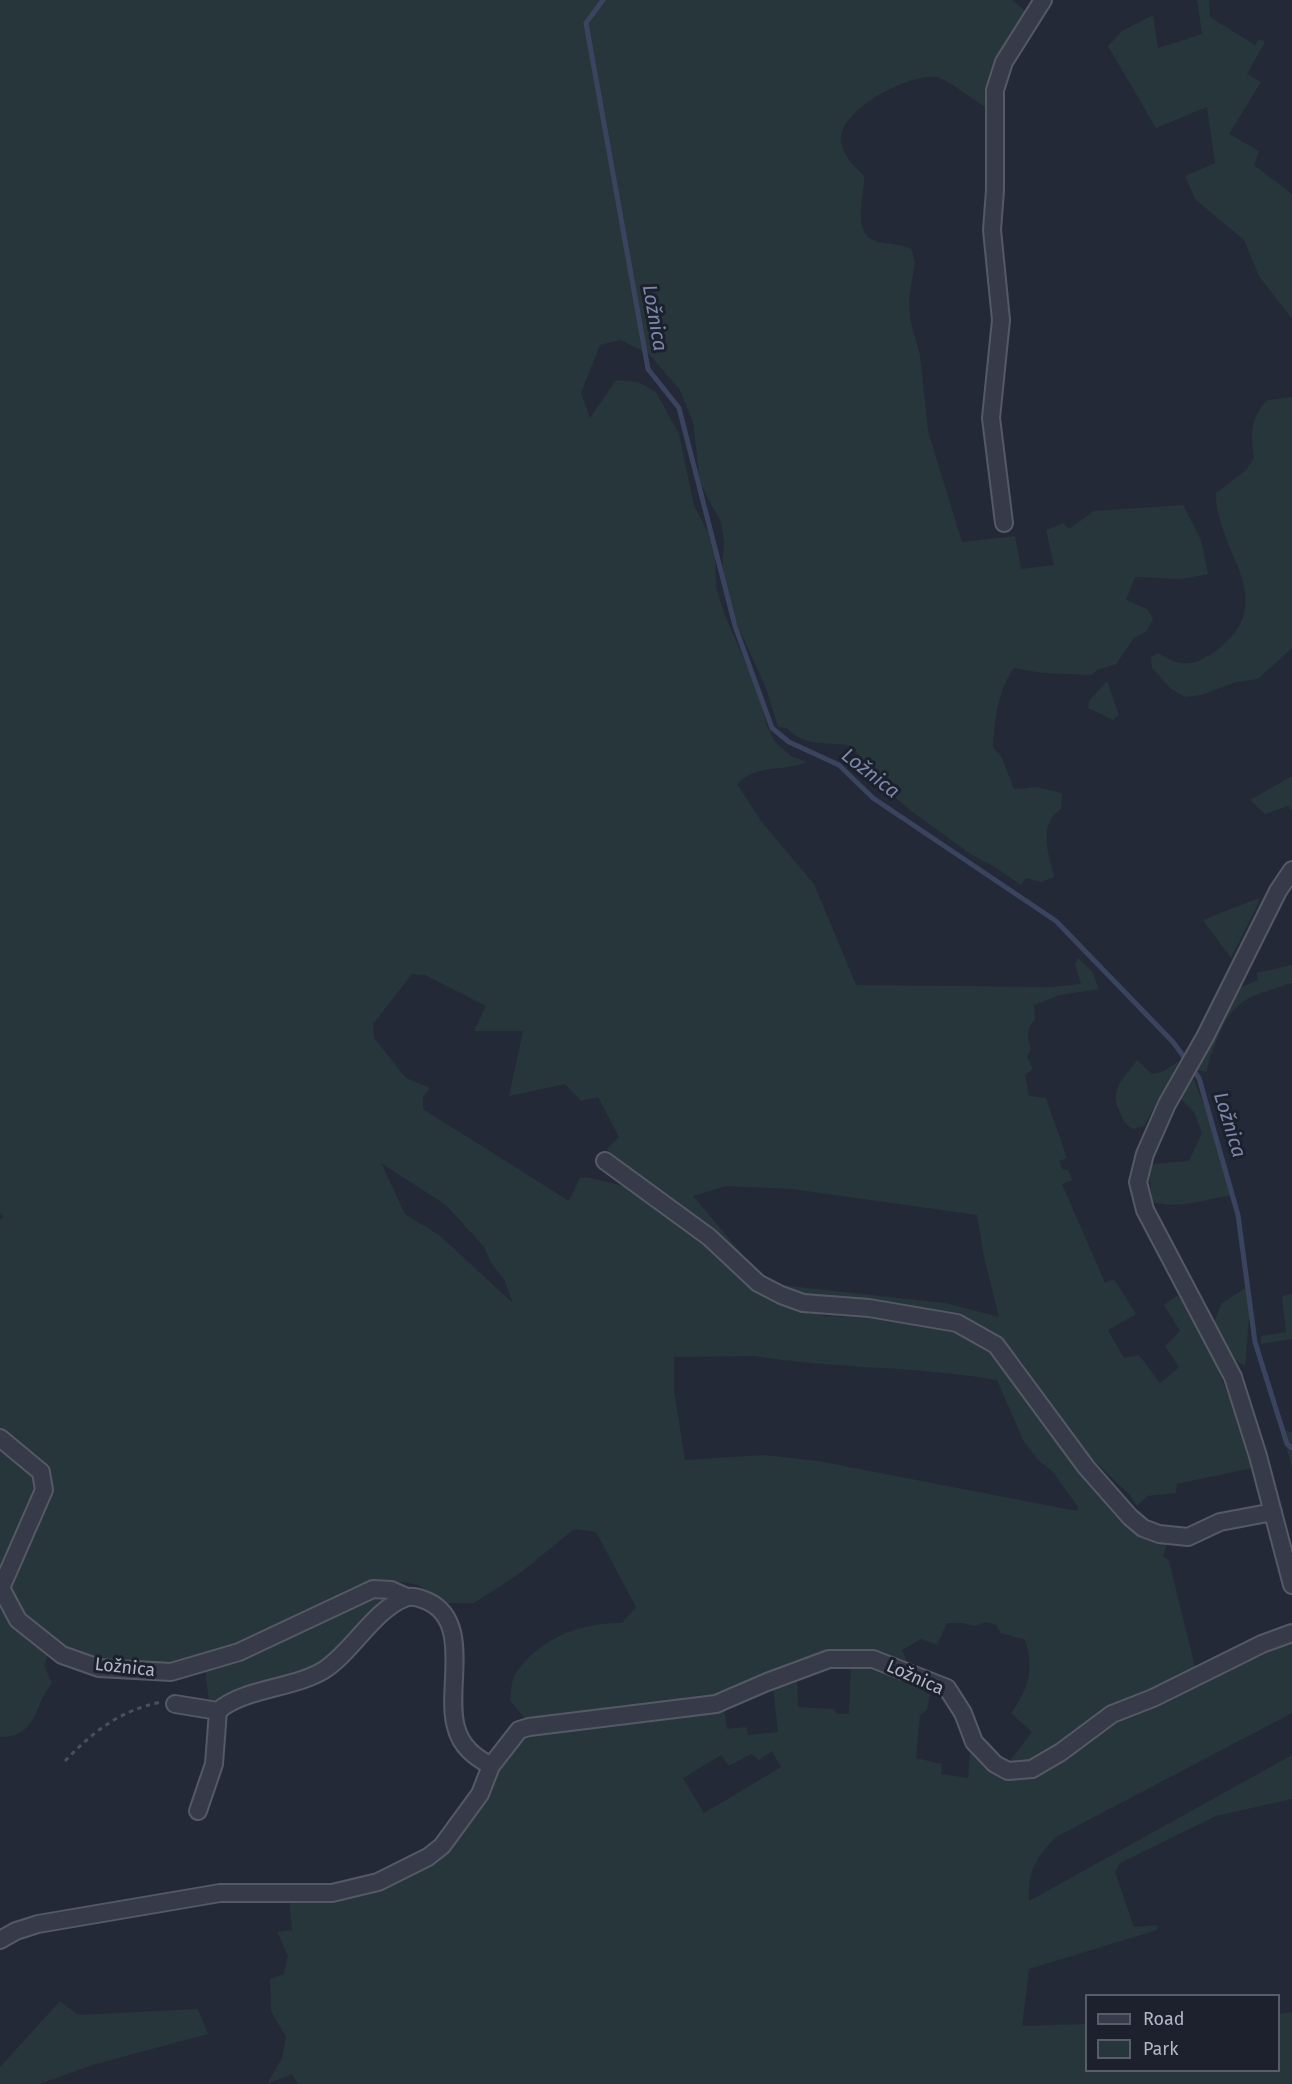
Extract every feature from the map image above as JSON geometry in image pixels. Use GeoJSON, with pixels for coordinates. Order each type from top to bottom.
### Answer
{"type":"FeatureCollection","features":[{"type":"Feature","properties":{"kind":"street"},"geometry":{"type":"LineString","coordinates":[[1004,523],[991,418],[1001,320],[992,230],[996,190],[995,90],[1004,62],[1019,34],[1043,0]]}},
{"type":"Feature","properties":{"kind":"street"},"geometry":{"type":"LineString","coordinates":[[1292,870],[1273,901],[1167,1104],[1144,1154],[1138,1182],[1145,1210],[1233,1377],[1292,1585]]}},
{"type":"Feature","properties":{"kind":"street"},"geometry":{"type":"LineString","coordinates":[[605,1161],[709,1237],[758,1283],[781,1295],[802,1303],[869,1308],[957,1323],[996,1345],[1086,1467],[1130,1517],[1143,1528],[1159,1534],[1188,1537],[1220,1522],[1273,1512]]}},
{"type":"Feature","properties":{"kind":"street","name":"Ložnica"},"geometry":{"type":"LineString","coordinates":[[0,1438],[41,1472],[44,1490],[1,1588],[18,1620],[62,1655],[99,1668],[171,1672],[239,1652],[373,1589],[391,1590],[431,1603],[439,1608],[447,1622],[453,1637],[456,1728],[472,1756],[491,1766]]}},
{"type":"Feature","properties":{"kind":"street"},"geometry":{"type":"LineString","coordinates":[[175,1704],[218,1712],[238,1700],[323,1671],[382,1616],[407,1597]]}},
{"type":"Feature","properties":{"kind":"street","name":"Ložnica"},"geometry":{"type":"LineString","coordinates":[[0,1940],[16,1930],[38,1924],[220,1893],[332,1893],[378,1882],[428,1857],[442,1846],[480,1794],[491,1766],[519,1730],[716,1704],[766,1682],[829,1659],[873,1659],[947,1688],[963,1713],[974,1742],[994,1764],[1008,1771],[1032,1769],[1061,1752],[1112,1714],[1153,1698],[1262,1644],[1292,1633]]}},
{"type":"Feature","properties":{"kind":"street"},"geometry":{"type":"LineString","coordinates":[[198,1811],[214,1764],[218,1712]]}},
{"type":"Feature","properties":{"kind":"path"},"geometry":{"type":"LineString","coordinates":[[65,1761],[90,1736],[124,1713],[162,1702],[175,1704]]}},
{"type":"Feature","properties":{"kind":"green space"},"geometry":{"type":"Polygon","coordinates":[[[0,0],[1012,0],[1029,14],[992,112],[942,79],[925,77],[893,87],[862,106],[850,118],[843,130],[841,142],[847,157],[864,176],[861,212],[863,230],[875,241],[911,249],[915,261],[909,299],[910,319],[920,355],[928,431],[962,542],[1015,536],[1021,569],[1054,565],[1046,530],[1063,523],[1069,529],[1094,511],[1183,505],[1201,540],[1208,574],[1182,579],[1135,577],[1126,600],[1147,609],[1153,619],[1146,632],[1134,638],[1116,664],[1097,670],[1091,675],[1042,673],[1014,668],[1008,677],[1000,696],[993,747],[1002,758],[1014,789],[1037,787],[1062,793],[1061,809],[1049,823],[1047,831],[1048,850],[1054,877],[1041,882],[1026,878],[1021,885],[972,855],[911,811],[877,781],[852,746],[801,739],[787,728],[778,727],[766,688],[731,611],[722,573],[724,542],[721,522],[700,483],[693,422],[680,390],[648,353],[620,340],[600,345],[581,393],[590,418],[616,380],[638,382],[656,392],[679,434],[694,506],[708,532],[715,555],[716,588],[724,613],[759,694],[767,726],[775,742],[791,756],[807,762],[761,771],[737,784],[761,821],[814,884],[856,985],[1051,987],[1081,984],[1075,965],[1078,958],[1092,971],[1099,989],[1060,995],[1034,1005],[1035,1019],[1028,1033],[1031,1048],[1027,1057],[1033,1069],[1025,1075],[1029,1096],[1046,1098],[1067,1158],[1059,1161],[1063,1170],[1068,1170],[1072,1180],[1062,1184],[1105,1283],[1114,1279],[1136,1314],[1108,1330],[1124,1358],[1139,1355],[1160,1383],[1179,1367],[1165,1346],[1180,1331],[1164,1305],[1178,1295],[1222,1379],[1252,1468],[1177,1484],[1176,1493],[1147,1496],[1137,1506],[1130,1495],[1089,1456],[1018,1357],[999,1337],[928,1308],[861,1304],[779,1291],[770,1284],[945,1303],[999,1317],[984,1257],[977,1215],[792,1189],[726,1186],[693,1196],[768,1282],[628,1170],[607,1149],[619,1137],[598,1097],[581,1101],[565,1084],[509,1096],[523,1031],[474,1031],[486,1006],[425,975],[412,974],[373,1024],[374,1038],[406,1078],[430,1088],[423,1097],[423,1109],[569,1201],[580,1178],[586,1177],[632,1188],[786,1305],[825,1316],[935,1321],[991,1345],[1073,1457],[1168,1539],[1163,1556],[1169,1561],[1197,1675],[1034,1765],[1008,1767],[986,1745],[1009,1762],[1032,1732],[1011,1713],[1026,1687],[1029,1669],[1028,1650],[1025,1640],[1001,1633],[996,1625],[986,1622],[975,1626],[947,1623],[937,1645],[921,1639],[902,1650],[912,1673],[867,1652],[727,1695],[527,1721],[510,1700],[514,1677],[534,1652],[561,1635],[576,1630],[607,1623],[622,1623],[636,1607],[596,1532],[574,1529],[519,1574],[474,1603],[448,1603],[418,1585],[402,1582],[363,1584],[344,1591],[318,1609],[208,1658],[182,1663],[98,1662],[47,1635],[14,1606],[8,1581],[43,1509],[52,1480],[51,1471],[42,1460],[0,1431],[0,1219],[4,1217],[0,1213],[0,0]],[[381,1163],[405,1214],[439,1235],[513,1303],[504,1279],[491,1263],[484,1247],[446,1205],[381,1163]],[[754,1356],[674,1357],[674,1390],[685,1460],[764,1455],[818,1461],[1077,1511],[1078,1507],[1053,1472],[1038,1460],[1023,1440],[997,1380],[937,1372],[754,1356]]]}},
{"type":"Feature","properties":{"kind":"green space"},"geometry":{"type":"Polygon","coordinates":[[[1197,0],[1209,0],[1210,17],[1255,45],[1259,39],[1265,42],[1247,74],[1261,82],[1229,134],[1259,151],[1254,165],[1292,194],[1292,319],[1259,276],[1244,240],[1195,199],[1185,176],[1215,163],[1207,107],[1156,128],[1108,46],[1122,31],[1153,15],[1158,48],[1202,34],[1197,0]]]}},
{"type":"Feature","properties":{"kind":"green space"},"geometry":{"type":"Polygon","coordinates":[[[1292,397],[1292,648],[1258,679],[1236,682],[1201,695],[1185,697],[1170,688],[1152,668],[1151,657],[1158,653],[1179,663],[1192,663],[1213,653],[1234,634],[1244,615],[1246,596],[1242,577],[1219,515],[1216,493],[1246,470],[1254,458],[1253,427],[1261,407],[1267,400],[1292,397]]]}},
{"type":"Feature","properties":{"kind":"green space"},"geometry":{"type":"Polygon","coordinates":[[[1107,681],[1119,715],[1113,720],[1088,708],[1089,701],[1107,681]]]}},
{"type":"Feature","properties":{"kind":"green space"},"geometry":{"type":"Polygon","coordinates":[[[1292,776],[1292,811],[1288,806],[1265,814],[1250,800],[1292,776]]]}},
{"type":"Feature","properties":{"kind":"green space"},"geometry":{"type":"Polygon","coordinates":[[[1259,898],[1258,904],[1231,958],[1203,920],[1259,898]]]}},
{"type":"Feature","properties":{"kind":"green space"},"geometry":{"type":"Polygon","coordinates":[[[1292,965],[1292,983],[1255,996],[1237,1006],[1223,1025],[1208,1063],[1207,1072],[1195,1070],[1235,990],[1258,980],[1257,973],[1292,965]]]}},
{"type":"Feature","properties":{"kind":"green space"},"geometry":{"type":"Polygon","coordinates":[[[1137,1060],[1152,1074],[1164,1071],[1179,1061],[1144,1126],[1133,1129],[1123,1119],[1116,1103],[1116,1096],[1123,1078],[1137,1060]]]}},
{"type":"Feature","properties":{"kind":"green space"},"geometry":{"type":"Polygon","coordinates":[[[1192,1075],[1205,1108],[1232,1195],[1173,1205],[1152,1202],[1149,1173],[1152,1164],[1189,1161],[1202,1133],[1194,1112],[1180,1098],[1192,1075]]]}},
{"type":"Feature","properties":{"kind":"green space"},"geometry":{"type":"Polygon","coordinates":[[[1247,1287],[1250,1308],[1245,1366],[1234,1359],[1214,1323],[1221,1304],[1247,1287]]]}},
{"type":"Feature","properties":{"kind":"green space"},"geometry":{"type":"Polygon","coordinates":[[[1292,1294],[1292,1339],[1261,1344],[1261,1336],[1286,1332],[1282,1296],[1292,1294]]]}},
{"type":"Feature","properties":{"kind":"green space"},"geometry":{"type":"Polygon","coordinates":[[[1282,1430],[1292,1432],[1292,1468],[1282,1430]]]}},
{"type":"Feature","properties":{"kind":"green space"},"geometry":{"type":"Polygon","coordinates":[[[0,1444],[31,1466],[36,1476],[36,1489],[28,1517],[0,1568],[0,1444]]]}},
{"type":"Feature","properties":{"kind":"green space"},"geometry":{"type":"Polygon","coordinates":[[[382,1593],[388,1599],[317,1668],[209,1702],[205,1670],[215,1670],[382,1593]]]}},
{"type":"Feature","properties":{"kind":"green space"},"geometry":{"type":"Polygon","coordinates":[[[0,1608],[13,1625],[49,1652],[44,1666],[52,1683],[28,1726],[12,1736],[0,1737],[0,1608]]]}},
{"type":"Feature","properties":{"kind":"green space"},"geometry":{"type":"Polygon","coordinates":[[[1292,1643],[1292,1713],[1056,1837],[1034,1866],[1030,1881],[1029,1901],[1292,1755],[1292,1799],[1216,1816],[1120,1863],[1115,1872],[1134,1927],[1157,1925],[1157,1930],[1029,1969],[1022,2026],[1085,2024],[1085,2072],[1280,2072],[1280,2014],[1292,2012],[1292,2084],[298,2084],[292,2074],[267,2084],[282,2058],[286,2037],[271,2011],[270,1979],[284,1974],[288,1956],[277,1932],[292,1930],[289,1897],[414,1870],[523,1731],[724,1708],[727,1729],[746,1727],[748,1735],[778,1732],[773,1687],[797,1675],[798,1707],[834,1709],[837,1714],[849,1714],[851,1663],[862,1663],[883,1668],[930,1695],[927,1710],[920,1715],[916,1758],[942,1764],[941,1774],[968,1778],[970,1753],[982,1764],[1009,1775],[1108,1721],[1292,1643]],[[772,1751],[759,1760],[751,1754],[729,1766],[721,1755],[683,1778],[704,1813],[781,1767],[772,1751]]]}},
{"type":"Feature","properties":{"kind":"green space"},"geometry":{"type":"Polygon","coordinates":[[[60,2001],[78,2015],[198,2009],[208,2034],[92,2065],[40,2084],[0,2084],[0,2067],[60,2001]]]}},
{"type":"Feature","properties":{"kind":"waterway","name":"Ložnica"},"geometry":{"type":"LineString","coordinates":[[603,0],[586,23],[648,369],[679,408],[735,626],[772,728],[789,742],[839,765],[873,798],[1056,921],[1173,1042],[1187,1061]]}},
{"type":"Feature","properties":{"kind":"waterway","name":"Ložnica"},"geometry":{"type":"LineString","coordinates":[[1192,1068],[1199,1078],[1238,1215],[1255,1342],[1287,1444],[1292,1448]]}}]}
